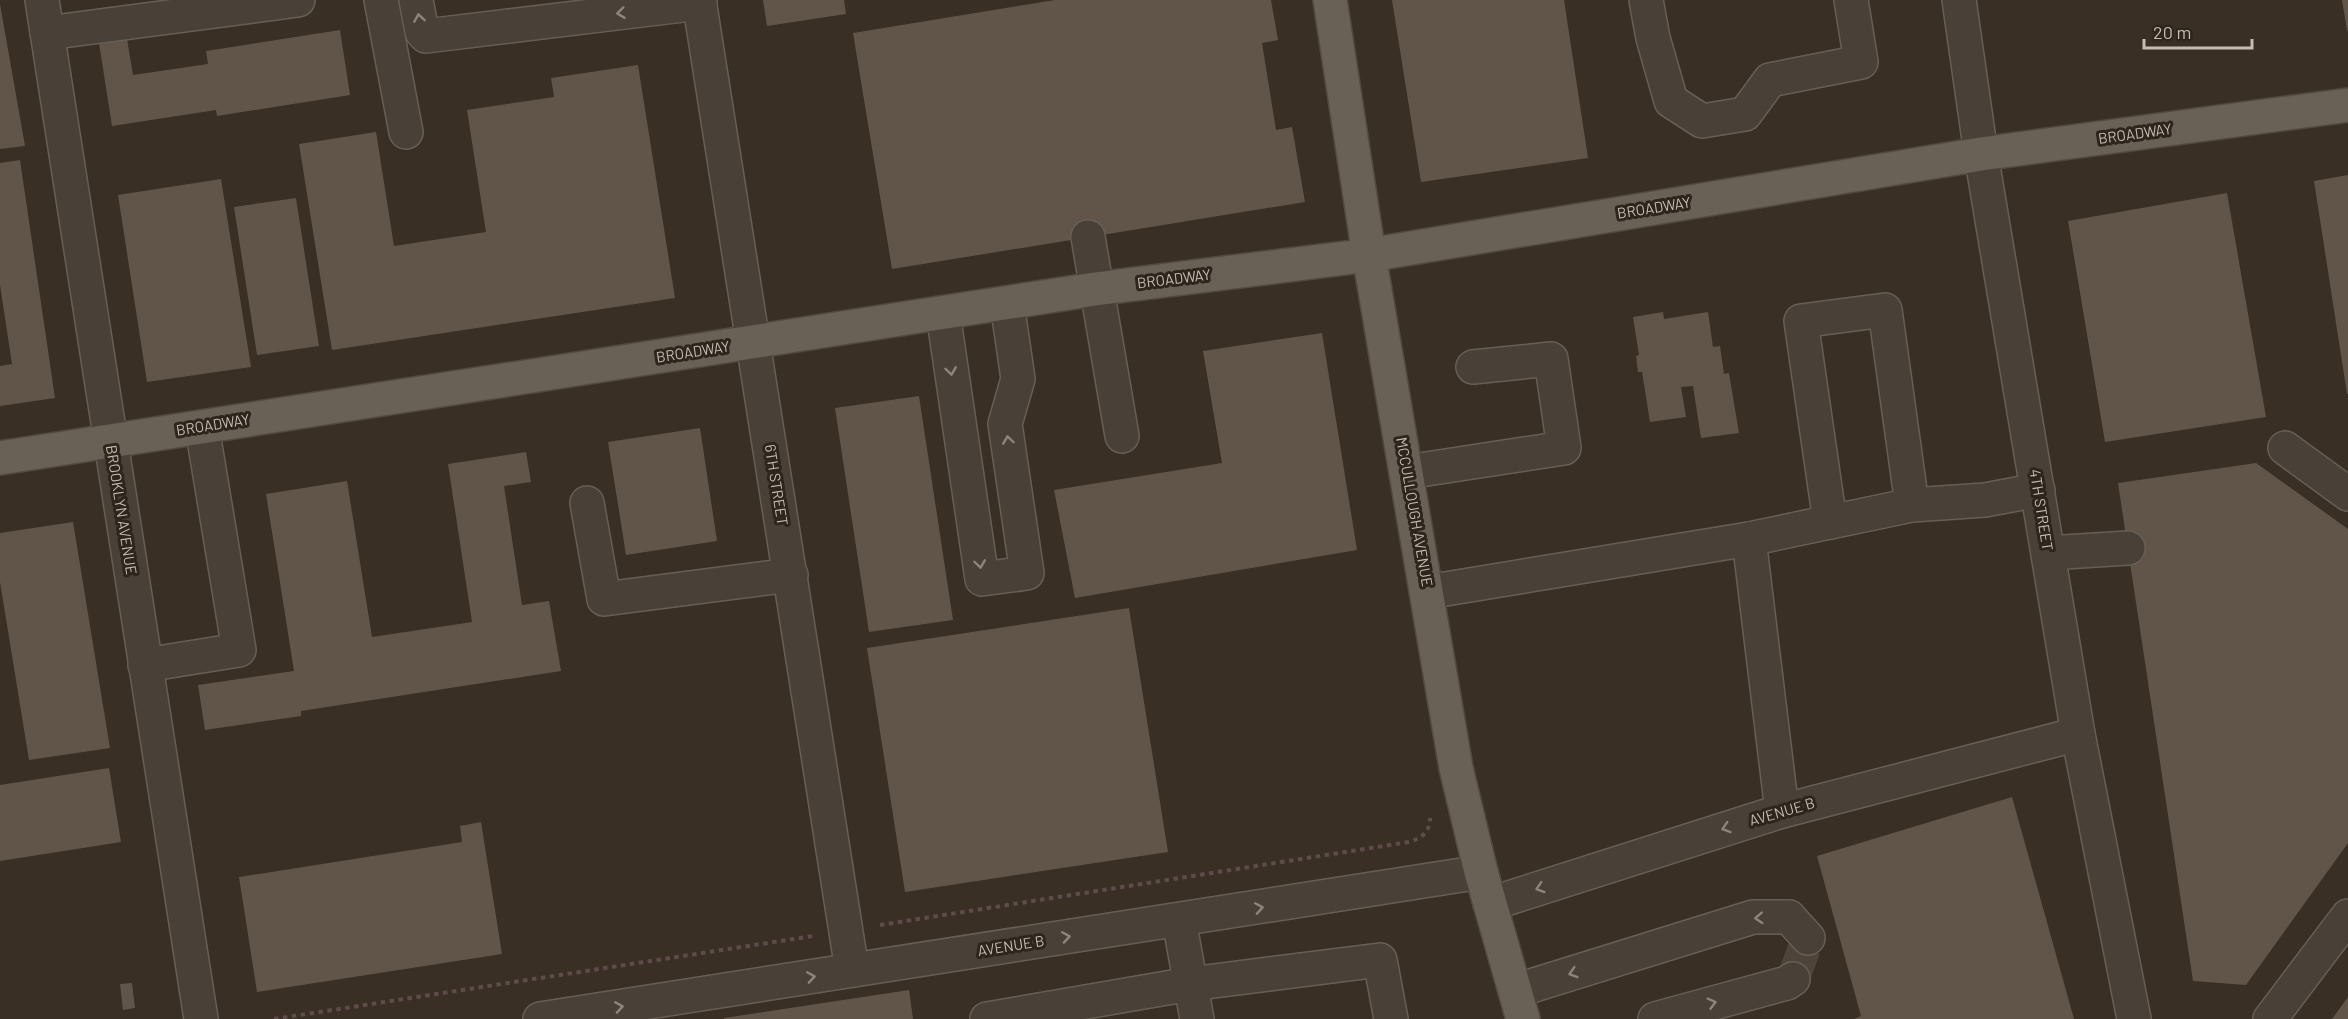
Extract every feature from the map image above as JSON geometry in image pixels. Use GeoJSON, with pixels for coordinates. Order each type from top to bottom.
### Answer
{"type":"FeatureCollection","features":[{"type":"Feature","properties":{"kind":"main road","name":"MCCULLOUGH AVENUE"},"geometry":{"type":"LineString","coordinates":[[1330,0],[1369,255],[1454,758],[1481,872],[1519,1005]]}},
{"type":"Feature","properties":{"kind":"main road","name":"BROADWAY"},"geometry":{"type":"LineString","coordinates":[[0,458],[1095,289],[1369,255],[1981,154],[2348,105]]}},
{"type":"Feature","properties":{"kind":"street","name":"BROOKLYN AVENUE"},"geometry":{"type":"LineString","coordinates":[[42,0],[201,1019]]}},
{"type":"Feature","properties":{"kind":"street"},"geometry":{"type":"LineString","coordinates":[[47,33],[298,0]]}},
{"type":"Feature","properties":{"kind":"street"},"geometry":{"type":"LineString","coordinates":[[381,0],[406,132]]}},
{"type":"Feature","properties":{"kind":"street"},"geometry":{"type":"LineString","coordinates":[[417,0],[422,32],[426,36],[699,2]]}},
{"type":"Feature","properties":{"kind":"street"},"geometry":{"type":"LineString","coordinates":[[1646,0],[1653,38],[1671,101],[1702,121],[1745,114],[1770,80],[1861,62],[1851,0]]}},
{"type":"Feature","properties":{"kind":"street","name":"4TH STREET"},"geometry":{"type":"LineString","coordinates":[[1959,0],[1981,154],[2078,734],[2134,1019]]}},
{"type":"Feature","properties":{"kind":"street","name":"6TH STREET"},"geometry":{"type":"LineString","coordinates":[[699,2],[852,970]]}},
{"type":"Feature","properties":{"kind":"street"},"geometry":{"type":"LineString","coordinates":[[1088,237],[1095,289],[1122,436]]}},
{"type":"Feature","properties":{"kind":"street"},"geometry":{"type":"LineString","coordinates":[[943,313],[982,579],[1027,573],[1005,424],[1018,379],[1007,303]]}},
{"type":"Feature","properties":{"kind":"street"},"geometry":{"type":"LineString","coordinates":[[1830,522],[1801,321],[1885,310],[1912,505]]}},
{"type":"Feature","properties":{"kind":"street"},"geometry":{"type":"LineString","coordinates":[[1407,472],[1564,448],[1551,359],[1473,367]]}},
{"type":"Feature","properties":{"kind":"street"},"geometry":{"type":"LineString","coordinates":[[145,665],[239,650],[202,427]]}},
{"type":"Feature","properties":{"kind":"street"},"geometry":{"type":"LineString","coordinates":[[2285,448],[2348,494]]}},
{"type":"Feature","properties":{"kind":"street"},"geometry":{"type":"LineString","coordinates":[[1427,592],[1749,539],[1912,505],[1985,500],[2037,490]]}},
{"type":"Feature","properties":{"kind":"street"},"geometry":{"type":"LineString","coordinates":[[587,503],[604,599],[791,575]]}},
{"type":"Feature","properties":{"kind":"street"},"geometry":{"type":"LineString","coordinates":[[1749,539],[1782,811]]}},
{"type":"Feature","properties":{"kind":"street"},"geometry":{"type":"LineString","coordinates":[[2048,553],[2128,548]]}},
{"type":"Feature","properties":{"kind":"street","name":"AVENUE B"},"geometry":{"type":"LineString","coordinates":[[1490,904],[1782,811],[2078,734]]}},
{"type":"Feature","properties":{"kind":"street","name":"AVENUE B"},"geometry":{"type":"LineString","coordinates":[[540,1019],[1481,872]]}},
{"type":"Feature","properties":{"kind":"street"},"geometry":{"type":"LineString","coordinates":[[2270,1019],[2348,916]]}},
{"type":"Feature","properties":{"kind":"street"},"geometry":{"type":"LineString","coordinates":[[1519,1005],[1753,917],[1789,917],[1808,938]]}},
{"type":"Feature","properties":{"kind":"street"},"geometry":{"type":"LineString","coordinates":[[1179,920],[1197,1019]]}},
{"type":"Feature","properties":{"kind":"street"},"geometry":{"type":"LineString","coordinates":[[987,1019],[1190,984],[1380,960],[1391,1019]]}},
{"type":"Feature","properties":{"kind":"street"},"geometry":{"type":"LineString","coordinates":[[1655,1019],[1787,983],[1793,979]]}},
{"type":"Feature","properties":{"kind":"building"},"geometry":{"type":"Polygon","coordinates":[[[763,0],[844,0],[846,14],[767,26],[763,0]]]}},
{"type":"Feature","properties":{"kind":"building"},"geometry":{"type":"Polygon","coordinates":[[[1055,0],[1271,0],[1278,40],[1262,43],[1276,130],[1292,127],[1305,202],[892,269],[853,33],[1055,0]]]}},
{"type":"Feature","properties":{"kind":"building"},"geometry":{"type":"Polygon","coordinates":[[[1392,0],[1564,0],[1588,158],[1421,182],[1392,0]]]}},
{"type":"Feature","properties":{"kind":"building"},"geometry":{"type":"Polygon","coordinates":[[[2342,0],[2348,0],[2348,30],[2347,30],[2342,0]]]}},
{"type":"Feature","properties":{"kind":"building"},"geometry":{"type":"Polygon","coordinates":[[[0,4],[25,146],[0,149],[0,4]]]}},
{"type":"Feature","properties":{"kind":"building"},"geometry":{"type":"Polygon","coordinates":[[[340,30],[350,95],[217,116],[216,110],[112,126],[99,43],[127,39],[133,75],[208,64],[206,51],[340,30]]]}},
{"type":"Feature","properties":{"kind":"building"},"geometry":{"type":"Polygon","coordinates":[[[638,65],[675,298],[332,350],[299,144],[376,132],[394,246],[486,232],[467,110],[554,97],[551,78],[638,65]]]}},
{"type":"Feature","properties":{"kind":"building"},"geometry":{"type":"Polygon","coordinates":[[[20,160],[55,398],[0,406],[0,366],[12,364],[0,285],[0,163],[20,160]]]}},
{"type":"Feature","properties":{"kind":"building"},"geometry":{"type":"Polygon","coordinates":[[[2348,175],[2348,394],[2347,394],[2314,181],[2348,175]]]}},
{"type":"Feature","properties":{"kind":"building"},"geometry":{"type":"Polygon","coordinates":[[[221,179],[251,367],[147,382],[118,195],[221,179]]]}},
{"type":"Feature","properties":{"kind":"building"},"geometry":{"type":"Polygon","coordinates":[[[2227,193],[2266,417],[2105,442],[2068,221],[2227,193]]]}},
{"type":"Feature","properties":{"kind":"building"},"geometry":{"type":"Polygon","coordinates":[[[296,198],[319,346],[257,355],[234,207],[296,198]]]}},
{"type":"Feature","properties":{"kind":"building"},"geometry":{"type":"Polygon","coordinates":[[[1663,312],[1664,319],[1708,312],[1713,347],[1720,346],[1724,374],[1729,373],[1739,433],[1701,438],[1693,386],[1681,387],[1686,417],[1650,422],[1642,372],[1638,372],[1636,356],[1639,355],[1633,317],[1663,312]]]}},
{"type":"Feature","properties":{"kind":"building"},"geometry":{"type":"Polygon","coordinates":[[[1322,333],[1357,550],[1075,598],[1054,490],[1222,463],[1203,351],[1322,333]]]}},
{"type":"Feature","properties":{"kind":"building"},"geometry":{"type":"Polygon","coordinates":[[[919,396],[953,620],[869,632],[835,408],[919,396]]]}},
{"type":"Feature","properties":{"kind":"building"},"geometry":{"type":"Polygon","coordinates":[[[700,428],[717,541],[626,555],[608,442],[700,428]]]}},
{"type":"Feature","properties":{"kind":"building"},"geometry":{"type":"Polygon","coordinates":[[[526,452],[531,482],[504,486],[522,605],[549,601],[561,671],[301,711],[301,716],[205,730],[198,685],[294,671],[266,494],[347,481],[372,637],[472,622],[448,464],[526,452]]]}},
{"type":"Feature","properties":{"kind":"building"},"geometry":{"type":"Polygon","coordinates":[[[2256,463],[2348,529],[2348,843],[2246,985],[2193,981],[2118,483],[2256,463]]]}},
{"type":"Feature","properties":{"kind":"building"},"geometry":{"type":"Polygon","coordinates":[[[73,522],[110,748],[29,760],[0,582],[0,533],[73,522]]]}},
{"type":"Feature","properties":{"kind":"building"},"geometry":{"type":"Polygon","coordinates":[[[1129,608],[1168,852],[905,892],[867,648],[1129,608]]]}},
{"type":"Feature","properties":{"kind":"building"},"geometry":{"type":"Polygon","coordinates":[[[109,768],[121,842],[0,861],[0,785],[109,768]]]}},
{"type":"Feature","properties":{"kind":"building"},"geometry":{"type":"Polygon","coordinates":[[[2012,797],[2074,1019],[1854,1019],[1861,1016],[1817,856],[2012,797]]]}},
{"type":"Feature","properties":{"kind":"building"},"geometry":{"type":"Polygon","coordinates":[[[481,822],[502,954],[257,992],[239,877],[462,842],[460,826],[481,822]]]}},
{"type":"Feature","properties":{"kind":"building"},"geometry":{"type":"Polygon","coordinates":[[[132,983],[135,1008],[123,1010],[120,984],[132,983]]]}},
{"type":"Feature","properties":{"kind":"building"},"geometry":{"type":"Polygon","coordinates":[[[909,990],[913,1019],[724,1019],[724,1018],[909,990]]]}},
{"type":"Feature","properties":{"kind":"building"},"geometry":{"type":"Polygon","coordinates":[[[2348,997],[2348,1019],[2332,1019],[2348,997]]]}},
{"type":"Feature","properties":{"kind":"tunnel"},"geometry":{"type":"LineString","coordinates":[[1793,979],[1808,938]]}}]}
